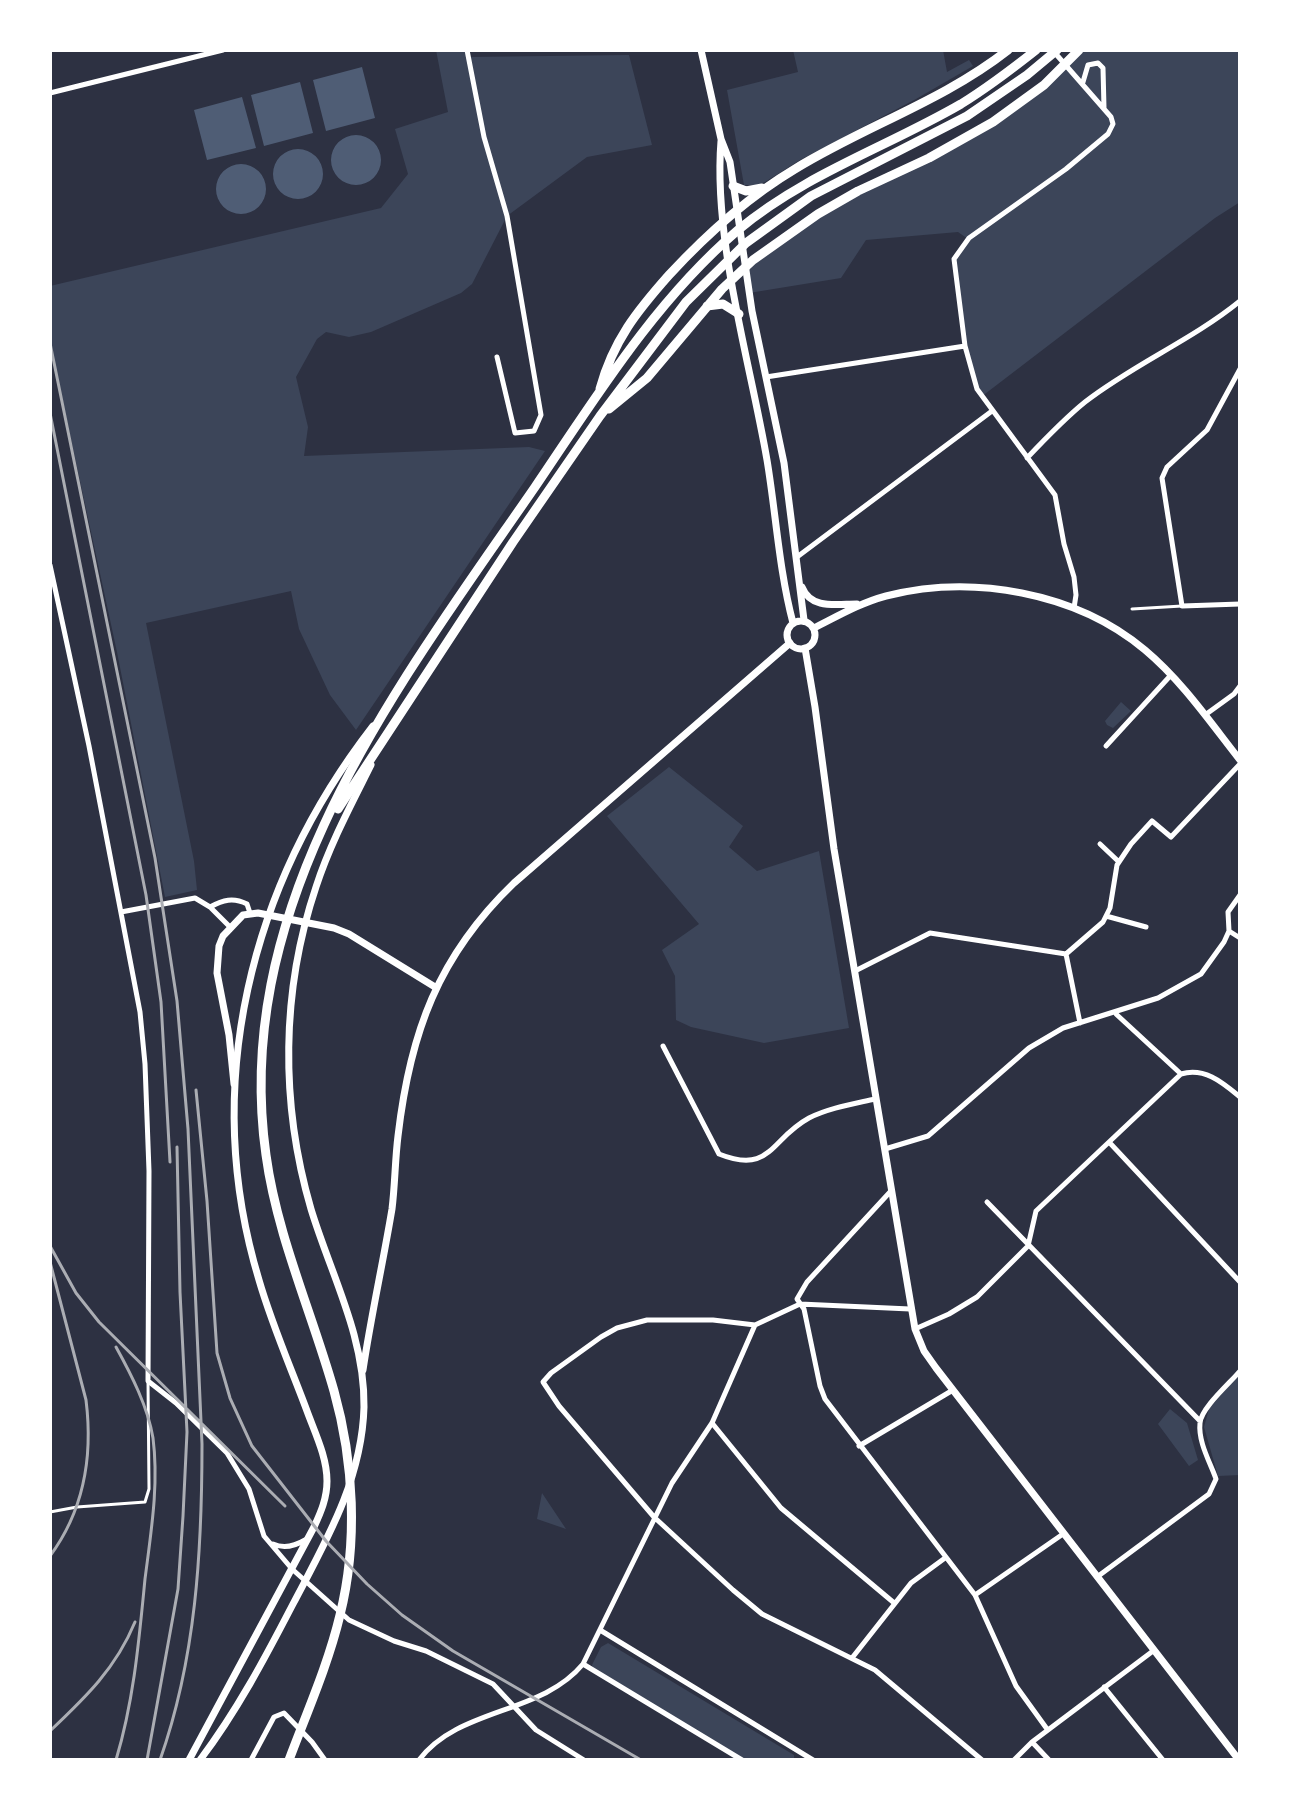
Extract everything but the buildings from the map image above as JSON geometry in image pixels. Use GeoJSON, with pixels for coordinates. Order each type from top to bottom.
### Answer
{"type":"FeatureCollection","features":[{"type":"Feature","properties":{"kind":"highway"},"geometry":{"type":"LineString","coordinates":[[599,394],[620,336],[660,285],[701,241],[766,188],[822,154],[926,103],[1008,50]]}},
{"type":"Feature","properties":{"kind":"highway"},"geometry":{"type":"LineString","coordinates":[[289,1760],[341,1614],[350,1556],[348,1457],[335,1396],[278,1211],[266,1159],[262,1123],[265,1013],[272,968],[291,904],[317,843],[339,794],[386,709],[463,591],[599,394],[662,309],[707,259],[759,214],[835,167],[981,91],[1036,50]]}},
{"type":"Feature","properties":{"kind":"highway"},"geometry":{"type":"LineString","coordinates":[[317,843],[442,647],[600,416],[662,332],[708,278],[761,232],[811,196],[941,131],[994,100],[1055,50]]}},
{"type":"Feature","properties":{"kind":"highway"},"geometry":{"type":"LineString","coordinates":[[600,416],[647,378],[707,306],[745,267],[818,214],[949,147],[1020,103],[1079,50]]}},
{"type":"Feature","properties":{"kind":"highway"},"geometry":{"type":"LineString","coordinates":[[733,186],[746,191],[766,188]]}},
{"type":"Feature","properties":{"kind":"highway"},"geometry":{"type":"LineString","coordinates":[[707,306],[723,304],[739,314]]}},
{"type":"Feature","properties":{"kind":"main road"},"geometry":{"type":"LineString","coordinates":[[701,50],[721,139],[730,162],[745,267],[784,463],[799,596],[804,620],[814,628]]}},
{"type":"Feature","properties":{"kind":"main road"},"geometry":{"type":"LineString","coordinates":[[721,139],[718,179],[732,278],[767,462],[793,623]]}},
{"type":"Feature","properties":{"kind":"main road"},"geometry":{"type":"LineString","coordinates":[[799,581],[804,593],[816,603],[863,603]]}},
{"type":"Feature","properties":{"kind":"main road"},"geometry":{"type":"LineString","coordinates":[[814,628],[863,603],[905,592],[970,588],[1030,595],[1074,608],[1131,639],[1171,675],[1240,762]]}},
{"type":"Feature","properties":{"kind":"main road"},"geometry":{"type":"LineString","coordinates":[[804,620],[793,623],[787,632],[790,643],[796,648],[805,648],[814,641],[814,628]]}},
{"type":"Feature","properties":{"kind":"main road"},"geometry":{"type":"LineString","coordinates":[[200,1760],[241,1701],[305,1581],[340,1513],[354,1470],[363,1429],[363,1373],[392,1206],[401,1114],[415,1045],[435,987],[474,926],[514,883],[790,643]]}},
{"type":"Feature","properties":{"kind":"main road"},"geometry":{"type":"LineString","coordinates":[[805,648],[890,1192],[915,1329],[924,1351],[953,1390],[1239,1760]]}},
{"type":"Feature","properties":{"kind":"main road"},"geometry":{"type":"LineString","coordinates":[[234,1085],[240,1028],[261,933],[274,897],[322,799],[386,709]]}},
{"type":"Feature","properties":{"kind":"main road"},"geometry":{"type":"LineString","coordinates":[[363,1373],[350,1315],[323,1246],[304,1182],[293,1124],[289,1033],[294,983],[311,904],[339,829],[379,749]]}},
{"type":"Feature","properties":{"kind":"main road"},"geometry":{"type":"LineString","coordinates":[[189,1760],[309,1537],[324,1505],[327,1476],[319,1444],[271,1316],[250,1248],[237,1175],[234,1085],[229,1035],[217,973],[219,946],[230,927],[243,915],[250,913],[289,918],[349,934],[435,987]]}},
{"type":"Feature","properties":{"kind":"street"},"geometry":{"type":"LineString","coordinates":[[50,93],[223,50]]}},
{"type":"Feature","properties":{"kind":"street"},"geometry":{"type":"LineString","coordinates":[[467,50],[484,137],[507,216],[541,415],[534,431],[515,433],[497,357]]}},
{"type":"Feature","properties":{"kind":"street"},"geometry":{"type":"LineString","coordinates":[[1055,50],[1104,108],[1113,124],[1108,134],[1066,169],[969,238],[954,259],[965,346],[977,389],[1055,495],[1074,577],[1074,608]]}},
{"type":"Feature","properties":{"kind":"street"},"geometry":{"type":"LineString","coordinates":[[1083,83],[1088,65],[1101,65],[1105,72],[1104,108]]}},
{"type":"Feature","properties":{"kind":"street"},"geometry":{"type":"LineString","coordinates":[[1027,458],[1086,402],[1156,355],[1193,335],[1240,301]]}},
{"type":"Feature","properties":{"kind":"street"},"geometry":{"type":"LineString","coordinates":[[766,377],[965,346]]}},
{"type":"Feature","properties":{"kind":"street"},"geometry":{"type":"LineString","coordinates":[[1240,369],[1207,430],[1163,472],[1182,606],[1240,604]]}},
{"type":"Feature","properties":{"kind":"street"},"geometry":{"type":"LineString","coordinates":[[797,557],[992,411]]}},
{"type":"Feature","properties":{"kind":"street"},"geometry":{"type":"LineString","coordinates":[[50,565],[140,1012],[149,1171],[148,1381],[176,1403],[235,1463],[249,1489],[264,1536],[292,1569],[349,1620],[394,1641],[426,1651],[493,1684],[536,1730],[584,1760]]}},
{"type":"Feature","properties":{"kind":"street"},"geometry":{"type":"LineString","coordinates":[[1106,746],[1171,675]]}},
{"type":"Feature","properties":{"kind":"street"},"geometry":{"type":"LineString","coordinates":[[1205,715],[1240,686]]}},
{"type":"Feature","properties":{"kind":"street"},"geometry":{"type":"LineString","coordinates":[[855,971],[930,933],[1066,954],[1103,922],[1110,908],[1119,862],[1152,821],[1171,837],[1240,762]]}},
{"type":"Feature","properties":{"kind":"street"},"geometry":{"type":"LineString","coordinates":[[1100,844],[1119,862]]}},
{"type":"Feature","properties":{"kind":"street"},"geometry":{"type":"LineString","coordinates":[[884,1149],[928,1136],[1047,1036],[1158,998],[1201,974],[1217,956],[1229,931],[1228,912],[1240,895]]}},
{"type":"Feature","properties":{"kind":"street"},"geometry":{"type":"LineString","coordinates":[[121,912],[184,899],[199,899],[230,927]]}},
{"type":"Feature","properties":{"kind":"street"},"geometry":{"type":"LineString","coordinates":[[210,907],[223,900],[238,900],[247,904],[250,913]]}},
{"type":"Feature","properties":{"kind":"street"},"geometry":{"type":"LineString","coordinates":[[1106,916],[1146,927]]}},
{"type":"Feature","properties":{"kind":"street"},"geometry":{"type":"LineString","coordinates":[[1229,931],[1240,938]]}},
{"type":"Feature","properties":{"kind":"street"},"geometry":{"type":"LineString","coordinates":[[1066,954],[1080,1023]]}},
{"type":"Feature","properties":{"kind":"street"},"geometry":{"type":"LineString","coordinates":[[1116,1014],[1181,1074]]}},
{"type":"Feature","properties":{"kind":"street"},"geometry":{"type":"LineString","coordinates":[[663,1046],[719,1154],[740,1162],[763,1157],[798,1126],[821,1112],[875,1099]]}},
{"type":"Feature","properties":{"kind":"street"},"geometry":{"type":"LineString","coordinates":[[915,1329],[977,1297],[1028,1246],[1036,1211],[1181,1074],[1191,1071],[1216,1077],[1240,1097]]}},
{"type":"Feature","properties":{"kind":"street"},"geometry":{"type":"LineString","coordinates":[[1109,1142],[1240,1282]]}},
{"type":"Feature","properties":{"kind":"street"},"geometry":{"type":"LineString","coordinates":[[890,1192],[807,1282],[797,1299],[804,1309],[820,1386],[825,1399],[859,1446],[975,1595],[1016,1686],[1047,1729]]}},
{"type":"Feature","properties":{"kind":"street"},"geometry":{"type":"LineString","coordinates":[[987,1202],[1200,1421]]}},
{"type":"Feature","properties":{"kind":"street"},"geometry":{"type":"LineString","coordinates":[[910,1309],[800,1304],[755,1325],[668,1318],[638,1322],[601,1337],[543,1382],[559,1406],[654,1517],[762,1614],[875,1670],[982,1760]]}},
{"type":"Feature","properties":{"kind":"street"},"geometry":{"type":"LineString","coordinates":[[419,1760],[438,1739],[563,1683],[583,1664],[654,1517],[684,1462],[712,1423],[755,1325]]}},
{"type":"Feature","properties":{"kind":"street"},"geometry":{"type":"LineString","coordinates":[[1097,1577],[1209,1494],[1216,1479],[1204,1452],[1200,1421],[1206,1409],[1240,1371]]}},
{"type":"Feature","properties":{"kind":"street"},"geometry":{"type":"LineString","coordinates":[[859,1446],[953,1390]]}},
{"type":"Feature","properties":{"kind":"street"},"geometry":{"type":"LineString","coordinates":[[712,1423],[781,1508],[893,1602]]}},
{"type":"Feature","properties":{"kind":"street"},"geometry":{"type":"LineString","coordinates":[[975,1595],[1064,1533]]}},
{"type":"Feature","properties":{"kind":"street"},"geometry":{"type":"LineString","coordinates":[[264,1536],[280,1547],[297,1544],[309,1537]]}},
{"type":"Feature","properties":{"kind":"street"},"geometry":{"type":"LineString","coordinates":[[852,1658],[893,1602],[911,1583],[945,1558]]}},
{"type":"Feature","properties":{"kind":"street"},"geometry":{"type":"LineString","coordinates":[[600,1630],[802,1757],[813,1760]]}},
{"type":"Feature","properties":{"kind":"street"},"geometry":{"type":"LineString","coordinates":[[1014,1760],[1047,1729],[1153,1651]]}},
{"type":"Feature","properties":{"kind":"street"},"geometry":{"type":"LineString","coordinates":[[583,1664],[742,1760]]}},
{"type":"Feature","properties":{"kind":"street"},"geometry":{"type":"LineString","coordinates":[[1104,1687],[1163,1760]]}},
{"type":"Feature","properties":{"kind":"street"},"geometry":{"type":"LineString","coordinates":[[251,1760],[277,1714],[287,1715],[325,1760]]}},
{"type":"Feature","properties":{"kind":"street"},"geometry":{"type":"LineString","coordinates":[[1032,1742],[1049,1760]]}},
{"type":"Feature","properties":{"kind":"lane"},"geometry":{"type":"LineString","coordinates":[[1132,609],[1182,606]]}},
{"type":"Feature","properties":{"kind":"lane"},"geometry":{"type":"LineString","coordinates":[[50,1512],[145,1502],[149,1489],[148,1381]]}},
{"type":"Feature","properties":{"kind":"shaded area"},"geometry":{"type":"Polygon","coordinates":[[[436,50],[467,50],[468,57],[629,55],[652,145],[587,157],[507,216],[472,284],[461,293],[371,332],[349,337],[326,332],[317,339],[296,377],[308,427],[304,456],[529,447],[545,451],[356,730],[330,695],[299,629],[291,591],[146,623],[194,861],[197,890],[165,897],[117,652],[50,342],[50,286],[381,208],[408,174],[395,129],[448,112],[436,50]]]}},
{"type":"Feature","properties":{"kind":"shaded area"},"geometry":{"type":"Polygon","coordinates":[[[793,50],[943,50],[947,72],[969,60],[973,66],[765,182],[744,185],[727,90],[798,72],[793,50]]]}},
{"type":"Feature","properties":{"kind":"shaded area"},"geometry":{"type":"Polygon","coordinates":[[[1079,50],[1240,50],[1240,202],[981,397],[965,346],[954,259],[968,239],[958,232],[866,240],[841,278],[749,293],[745,267],[818,214],[993,122],[1079,50]]]}},
{"type":"Feature","properties":{"kind":"shaded area"},"geometry":{"type":"Polygon","coordinates":[[[362,67],[375,118],[326,131],[313,80],[362,67]]]}},
{"type":"Feature","properties":{"kind":"shaded area"},"geometry":{"type":"Polygon","coordinates":[[[300,82],[313,133],[264,146],[251,95],[300,82]]]}},
{"type":"Feature","properties":{"kind":"shaded area"},"geometry":{"type":"Polygon","coordinates":[[[242,97],[256,148],[207,160],[194,110],[242,97]]]}},
{"type":"Feature","properties":{"kind":"shaded area"},"geometry":{"type":"Polygon","coordinates":[[[356,135],[373,143],[381,160],[373,177],[356,185],[339,177],[331,160],[339,143],[356,135]]]}},
{"type":"Feature","properties":{"kind":"shaded area"},"geometry":{"type":"Polygon","coordinates":[[[298,149],[315,157],[323,174],[315,191],[298,199],[281,191],[273,174],[281,157],[298,149]]]}},
{"type":"Feature","properties":{"kind":"shaded area"},"geometry":{"type":"Polygon","coordinates":[[[241,164],[258,172],[266,189],[258,206],[241,214],[224,206],[216,189],[224,172],[241,164]]]}},
{"type":"Feature","properties":{"kind":"shaded area"},"geometry":{"type":"Polygon","coordinates":[[[1121,702],[1131,711],[1113,728],[1105,721],[1121,702]]]}},
{"type":"Feature","properties":{"kind":"shaded area"},"geometry":{"type":"Polygon","coordinates":[[[669,767],[743,826],[729,847],[757,871],[819,851],[849,1028],[764,1043],[691,1027],[676,1020],[675,976],[662,950],[699,924],[607,816],[669,767]]]}},
{"type":"Feature","properties":{"kind":"shaded area"},"geometry":{"type":"Polygon","coordinates":[[[1240,1373],[1240,1475],[1218,1476],[1204,1427],[1209,1409],[1240,1373]]]}},
{"type":"Feature","properties":{"kind":"shaded area"},"geometry":{"type":"Polygon","coordinates":[[[1170,1409],[1187,1423],[1198,1460],[1189,1466],[1158,1424],[1170,1409]]]}},
{"type":"Feature","properties":{"kind":"shaded area"},"geometry":{"type":"Polygon","coordinates":[[[542,1493],[566,1529],[537,1519],[542,1493]]]}},
{"type":"Feature","properties":{"kind":"shaded area"},"geometry":{"type":"Polygon","coordinates":[[[608,1643],[794,1755],[794,1760],[745,1760],[593,1668],[601,1647],[608,1643]]]}},
{"type":"Feature","properties":{"kind":"railway"},"geometry":{"type":"LineString","coordinates":[[50,343],[155,858],[177,1001],[188,1129],[202,1444],[200,1524],[189,1643],[182,1683],[160,1760]]}},
{"type":"Feature","properties":{"kind":"railway"},"geometry":{"type":"LineString","coordinates":[[50,413],[146,895],[161,1002],[170,1162]]}},
{"type":"Feature","properties":{"kind":"railway"},"geometry":{"type":"LineString","coordinates":[[196,1090],[217,1353],[230,1398],[252,1446],[326,1541],[402,1615],[453,1651],[641,1760]]}},
{"type":"Feature","properties":{"kind":"railway"},"geometry":{"type":"LineString","coordinates":[[147,1760],[178,1589],[183,1516],[187,1432],[177,1147]]}},
{"type":"Feature","properties":{"kind":"railway"},"geometry":{"type":"LineString","coordinates":[[50,1246],[76,1293],[99,1322],[285,1506]]}},
{"type":"Feature","properties":{"kind":"railway"},"geometry":{"type":"LineString","coordinates":[[50,1262],[86,1400],[88,1421],[87,1462],[78,1501],[62,1538],[50,1556]]}},
{"type":"Feature","properties":{"kind":"railway"},"geometry":{"type":"LineString","coordinates":[[116,1347],[147,1414],[153,1438],[155,1473],[135,1670],[116,1760]]}},
{"type":"Feature","properties":{"kind":"railway"},"geometry":{"type":"LineString","coordinates":[[50,1731],[88,1694],[109,1668],[135,1622]]}}]}
